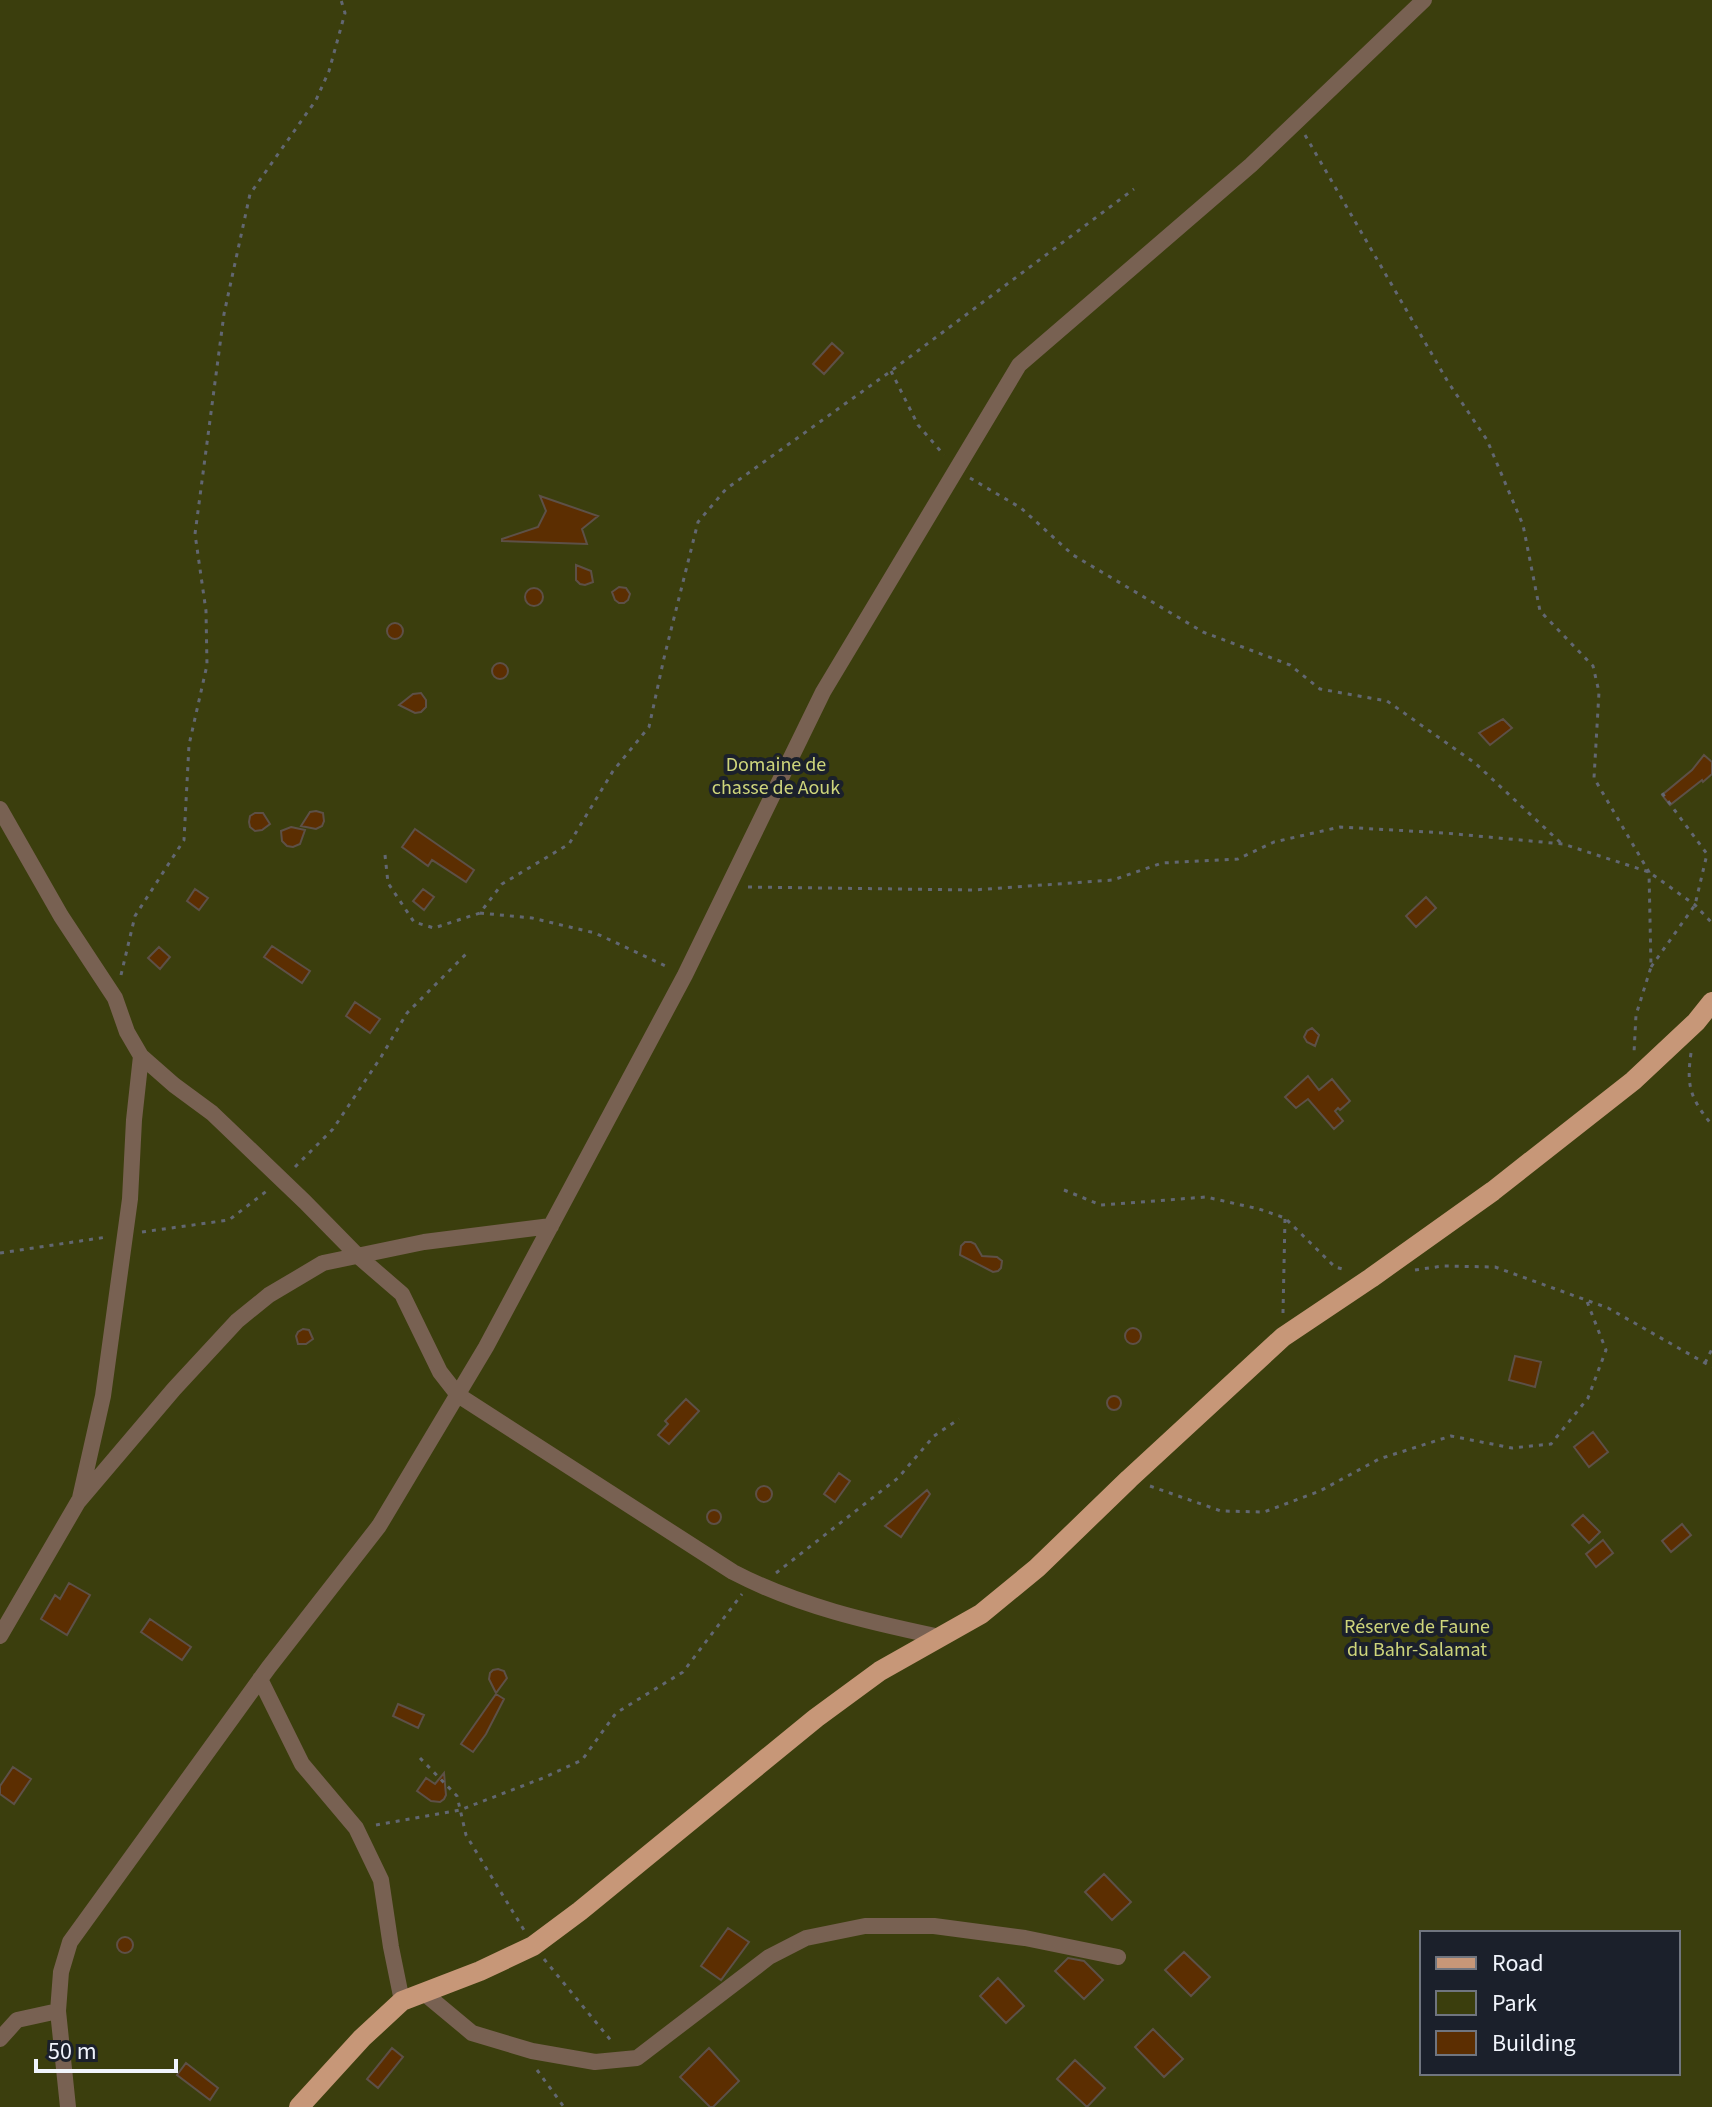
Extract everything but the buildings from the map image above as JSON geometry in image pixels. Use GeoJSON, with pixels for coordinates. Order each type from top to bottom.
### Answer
{"type":"FeatureCollection","features":[{"type":"Feature","properties":{"kind":"main road"},"geometry":{"type":"LineString","coordinates":[[299,2107],[362,2038],[402,2001],[480,1971],[533,1946],[816,1718],[880,1671],[981,1614],[1037,1568],[1283,1337],[1493,1191],[1633,1081],[1696,1022],[1712,1002]]}},
{"type":"Feature","properties":{"kind":"street"},"geometry":{"type":"LineString","coordinates":[[68,2107],[58,2011],[61,1972],[70,1942],[260,1679],[379,1526],[458,1395],[685,975],[823,692],[1019,365],[1251,165],[1424,0]]}},
{"type":"Feature","properties":{"kind":"street"},"geometry":{"type":"LineString","coordinates":[[0,809],[61,916],[115,998],[127,1032],[141,1056],[212,1113],[358,1256],[402,1294],[440,1372],[458,1395],[733,1572],[760,1586],[858,1620],[940,1637]]}},
{"type":"Feature","properties":{"kind":"street"},"geometry":{"type":"LineString","coordinates":[[78,1502],[103,1396],[130,1199],[141,1056]]}},
{"type":"Feature","properties":{"kind":"street"},"geometry":{"type":"LineString","coordinates":[[0,1636],[78,1502],[174,1389],[237,1321],[269,1295],[323,1263],[424,1242],[551,1226]]}},
{"type":"Feature","properties":{"kind":"street"},"geometry":{"type":"LineString","coordinates":[[260,1679],[302,1764],[356,1828],[381,1880],[402,2001]]}},
{"type":"Feature","properties":{"kind":"street"},"geometry":{"type":"LineString","coordinates":[[424,1993],[472,2033],[521,2048],[595,2062],[637,2058],[769,1957],[806,1938],[865,1926],[934,1926],[1025,1938],[1118,1957]]}},
{"type":"Feature","properties":{"kind":"street"},"geometry":{"type":"LineString","coordinates":[[0,2039],[17,2020],[58,2011]]}},
{"type":"Feature","properties":{"kind":"path"},"geometry":{"type":"LineString","coordinates":[[115,998],[135,916],[184,840],[189,745],[207,665],[206,611],[195,534],[224,314],[250,194],[316,100],[329,71],[345,13],[341,0]]}},
{"type":"Feature","properties":{"kind":"path"},"geometry":{"type":"LineString","coordinates":[[1297,121],[1448,382],[1487,440],[1523,525],[1540,611],[1593,666],[1599,692],[1594,778],[1649,872],[1651,967]]}},
{"type":"Feature","properties":{"kind":"path"},"geometry":{"type":"LineString","coordinates":[[480,913],[502,884],[569,844],[613,771],[649,727],[698,522],[726,489],[891,371],[1134,189]]}},
{"type":"Feature","properties":{"kind":"path"},"geometry":{"type":"LineString","coordinates":[[891,371],[918,425],[957,470],[1021,508],[1073,555],[1203,632],[1290,665],[1320,689],[1387,701],[1475,763],[1563,844]]}},
{"type":"Feature","properties":{"kind":"path"},"geometry":{"type":"LineString","coordinates":[[1633,1081],[1636,1015],[1651,967],[1695,905],[1707,854],[1662,793]]}},
{"type":"Feature","properties":{"kind":"path"},"geometry":{"type":"LineString","coordinates":[[728,886],[973,890],[1113,880],[1162,863],[1238,859],[1274,842],[1340,827],[1563,844],[1649,872],[1695,905],[1712,923]]}},
{"type":"Feature","properties":{"kind":"path"},"geometry":{"type":"LineString","coordinates":[[385,855],[388,883],[414,922],[434,928],[480,913],[532,918],[595,933],[685,975]]}},
{"type":"Feature","properties":{"kind":"path"},"geometry":{"type":"LineString","coordinates":[[1696,1022],[1687,1077],[1697,1107],[1712,1125]]}},
{"type":"Feature","properties":{"kind":"path"},"geometry":{"type":"LineString","coordinates":[[1064,1190],[1101,1205],[1206,1197],[1259,1209],[1285,1218],[1335,1267],[1371,1278]]}},
{"type":"Feature","properties":{"kind":"path"},"geometry":{"type":"LineString","coordinates":[[1283,1337],[1285,1218]]}},
{"type":"Feature","properties":{"kind":"path"},"geometry":{"type":"LineString","coordinates":[[1414,1271],[1443,1266],[1495,1267],[1608,1308],[1712,1367]]}},
{"type":"Feature","properties":{"kind":"path"},"geometry":{"type":"LineString","coordinates":[[1129,1479],[1221,1511],[1264,1512],[1320,1491],[1379,1459],[1451,1436],[1512,1448],[1551,1444],[1588,1398],[1606,1350],[1586,1299]]}},
{"type":"Feature","properties":{"kind":"path"},"geometry":{"type":"LineString","coordinates":[[1705,1363],[1712,1349]]}},
{"type":"Feature","properties":{"kind":"path"},"geometry":{"type":"LineString","coordinates":[[356,1828],[460,1810],[582,1760],[616,1713],[683,1672],[740,1595],[760,1586],[898,1478],[934,1436],[959,1419]]}},
{"type":"Feature","properties":{"kind":"path"},"geometry":{"type":"LineString","coordinates":[[420,1758],[457,1796],[466,1835],[533,1946],[615,2045],[614,2061]]}},
{"type":"Feature","properties":{"kind":"path"},"geometry":{"type":"LineString","coordinates":[[521,2048],[564,2107]]}},
{"type":"Feature","properties":{"kind":"green space","name":"Domaine de chasse de Aouk"},"geometry":{"type":"Polygon","coordinates":[[[0,0],[1712,0],[1712,2107],[0,2107],[0,0]]]}},
{"type":"Feature","properties":{"kind":"park label","name":"Réserve de Faune du Bahr-Salamat"},"geometry":{"type":"Point","coordinates":[1417,1638]}}]}
